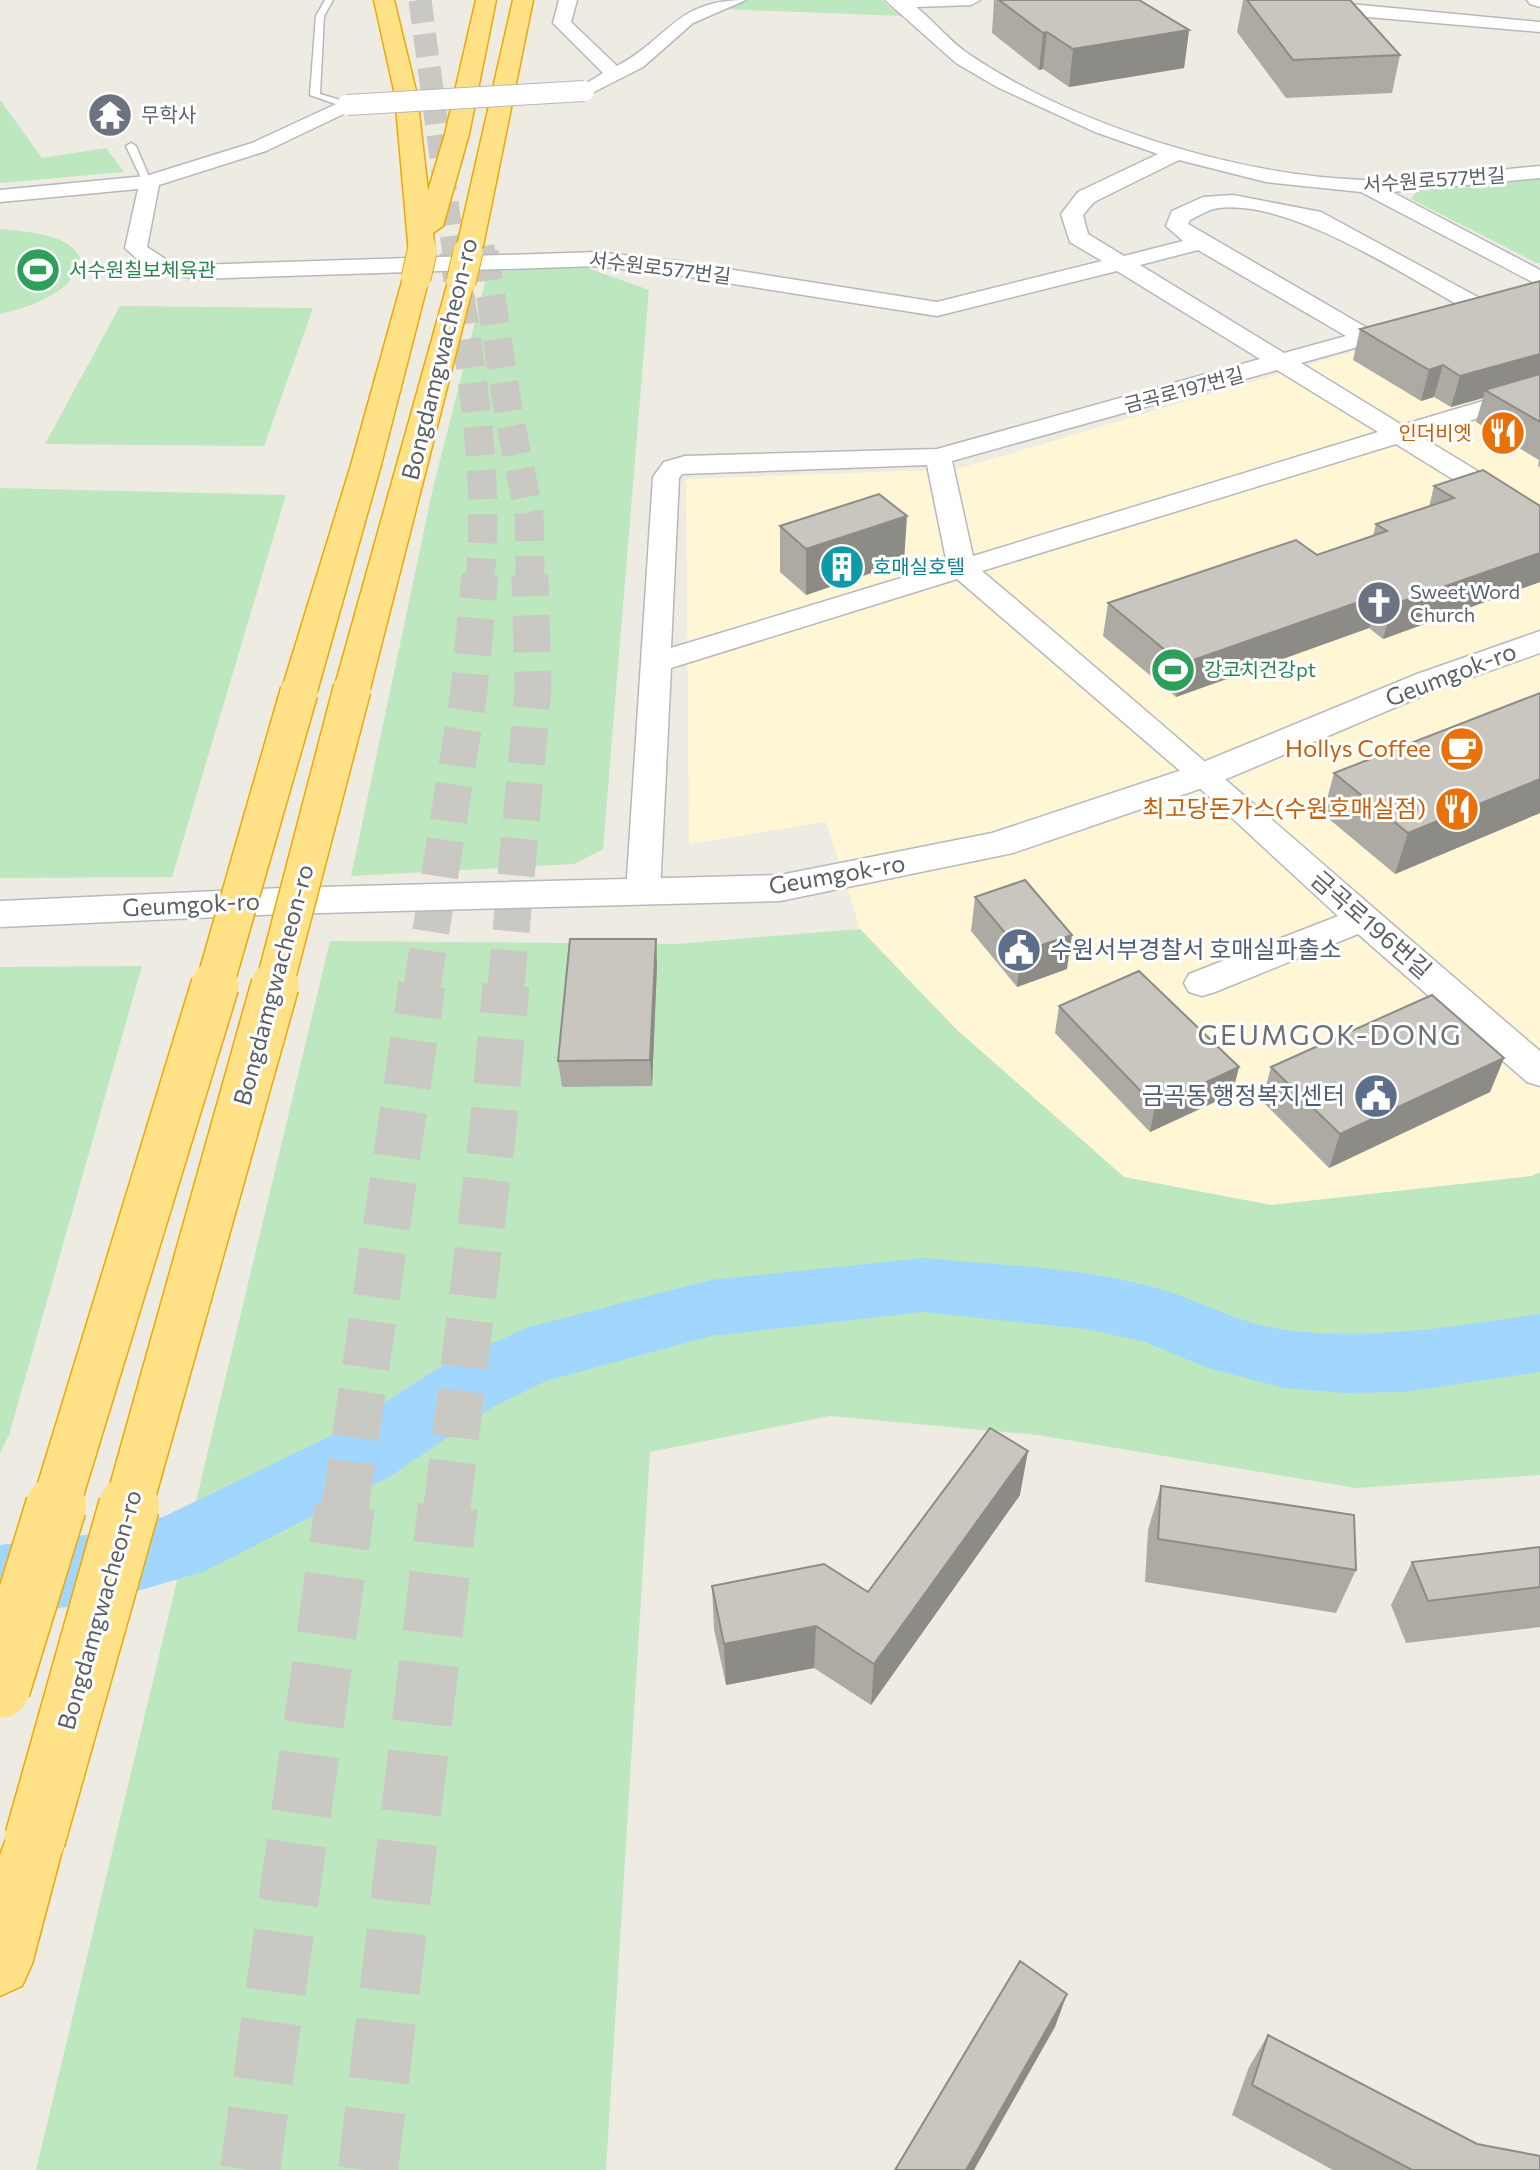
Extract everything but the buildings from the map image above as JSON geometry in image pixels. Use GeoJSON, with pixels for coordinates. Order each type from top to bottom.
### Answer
{"type":"FeatureCollection","features":[{"type":"Feature","properties":{"kind":"highway"},"geometry":{"type":"LineString","coordinates":[[384,0],[406,95],[420,259]]}},
{"type":"Feature","properties":{"kind":"highway","name":"Bongdamgwacheon-ro"},"geometry":{"type":"LineString","coordinates":[[0,1688],[227,945],[366,465],[420,259],[457,134],[486,0]]}},
{"type":"Feature","properties":{"kind":"highway","name":"Bongdamgwacheon-ro"},"geometry":{"type":"LineString","coordinates":[[0,1964],[285,949],[461,282],[523,0]]}},
{"type":"Feature","properties":{"kind":"main road","name":"Geumgok-ro"},"geometry":{"type":"LineString","coordinates":[[0,914],[283,901],[780,888],[999,844],[1204,775],[1429,681],[1540,641]]}},
{"type":"Feature","properties":{"kind":"street"},"geometry":{"type":"LineString","coordinates":[[568,0],[562,23],[615,74]]}},
{"type":"Feature","properties":{"kind":"street"},"geometry":{"type":"LineString","coordinates":[[0,196],[148,182],[259,147],[347,105],[584,91],[636,63],[687,19],[737,0]]}},
{"type":"Feature","properties":{"kind":"street"},"geometry":{"type":"LineString","coordinates":[[896,1],[971,0]]}},
{"type":"Feature","properties":{"kind":"street"},"geometry":{"type":"LineString","coordinates":[[1272,0],[1333,9],[1540,27]]}},
{"type":"Feature","properties":{"kind":"street","name":"서수원로577번길"},"geometry":{"type":"LineString","coordinates":[[896,1],[962,58],[1042,102],[1177,153],[1290,180],[1365,186],[1540,172]]}},
{"type":"Feature","properties":{"kind":"street"},"geometry":{"type":"LineString","coordinates":[[1177,153],[1086,197],[1072,214],[1078,237],[1540,521]]}},
{"type":"Feature","properties":{"kind":"street","name":"서수원로577번길"},"geometry":{"type":"LineString","coordinates":[[148,182],[149,193],[136,248],[148,262],[162,268],[196,272],[597,259],[683,269],[937,309],[1201,243]]}},
{"type":"Feature","properties":{"kind":"street"},"geometry":{"type":"LineString","coordinates":[[1365,186],[1540,279]]}},
{"type":"Feature","properties":{"kind":"street"},"geometry":{"type":"LineString","coordinates":[[1367,338],[1201,243],[1177,226],[1180,216],[1211,202],[1233,201],[1313,217],[1477,306]]}},
{"type":"Feature","properties":{"kind":"street","name":"금곡로197번길"},"geometry":{"type":"LineString","coordinates":[[643,893],[666,477],[673,468],[685,464],[938,457],[1284,363],[1540,287]]}},
{"type":"Feature","properties":{"kind":"street"},"geometry":{"type":"LineString","coordinates":[[654,663],[1540,391]]}},
{"type":"Feature","properties":{"kind":"street"},"geometry":{"type":"LineString","coordinates":[[938,457],[962,569],[1204,775]]}},
{"type":"Feature","properties":{"kind":"street","name":"금곡로196번길"},"geometry":{"type":"LineString","coordinates":[[1204,775],[1363,919],[1540,1072]]}},
{"type":"Feature","properties":{"kind":"street"},"geometry":{"type":"LineString","coordinates":[[1202,983],[1363,919]]}},
{"type":"Feature","properties":{"kind":"lane"},"geometry":{"type":"LineString","coordinates":[[329,0],[320,16],[315,95],[347,105]]}},
{"type":"Feature","properties":{"kind":"lane"},"geometry":{"type":"LineString","coordinates":[[131,146],[148,182]]}},
{"type":"Feature","properties":{"kind":"shaded area"},"geometry":{"type":"Polygon","coordinates":[[[1540,296],[1540,1172],[1532,1176],[1271,1205],[1124,1177],[956,1029],[860,929],[826,822],[689,844],[686,479],[958,469],[1540,296]]]}},
{"type":"Feature","properties":{"kind":"green space"},"geometry":{"type":"Polygon","coordinates":[[[749,0],[881,0],[901,16],[721,9],[749,0]]]}},
{"type":"Feature","properties":{"kind":"green space"},"geometry":{"type":"Polygon","coordinates":[[[0,100],[42,158],[106,148],[124,172],[0,183],[0,100]]]}},
{"type":"Feature","properties":{"kind":"green space"},"geometry":{"type":"Polygon","coordinates":[[[1540,178],[1540,263],[1411,199],[1416,192],[1540,178]]]}},
{"type":"Feature","properties":{"kind":"green space","name":"서수원칠보체육관"},"geometry":{"type":"Polygon","coordinates":[[[0,229],[45,235],[66,243],[80,258],[77,270],[70,281],[49,296],[0,314],[0,229]]]}},
{"type":"Feature","properties":{"kind":"green space"},"geometry":{"type":"Polygon","coordinates":[[[582,266],[649,290],[603,849],[574,864],[351,876],[433,488],[489,267],[582,266]]]}},
{"type":"Feature","properties":{"kind":"green space"},"geometry":{"type":"Polygon","coordinates":[[[120,306],[313,308],[264,446],[45,444],[120,306]]]}},
{"type":"Feature","properties":{"kind":"green space"},"geometry":{"type":"Polygon","coordinates":[[[0,488],[286,495],[172,877],[0,878],[0,488]]]}},
{"type":"Feature","properties":{"kind":"green space"},"geometry":{"type":"Polygon","coordinates":[[[860,929],[956,1029],[1124,1177],[1271,1205],[1532,1176],[1540,1172],[1540,1475],[1356,1488],[1037,1435],[830,1416],[650,1452],[606,2170],[36,2170],[330,941],[677,944],[860,929]]]}},
{"type":"Feature","properties":{"kind":"green space"},"geometry":{"type":"Polygon","coordinates":[[[142,966],[9,1435],[0,1453],[0,967],[142,966]]]}},
{"type":"Feature","properties":{"kind":"waterway"},"geometry":{"type":"LineString","coordinates":[[0,1580],[92,1569],[176,1548],[363,1455],[468,1386],[529,1356],[711,1308],[923,1285],[1085,1301],[1153,1315],[1208,1339],[1283,1359],[1345,1364],[1404,1363],[1540,1343]]}},
{"type":"Feature","properties":{"kind":"tunnel"},"geometry":{"type":"LineString","coordinates":[[420,0],[454,254]]}},
{"type":"Feature","properties":{"kind":"tunnel"},"geometry":{"type":"LineString","coordinates":[[483,246],[484,254]]}},
{"type":"Feature","properties":{"kind":"tunnel"},"geometry":{"type":"LineString","coordinates":[[454,252],[480,455],[483,496],[480,577]]}},
{"type":"Feature","properties":{"kind":"tunnel"},"geometry":{"type":"LineString","coordinates":[[484,252],[509,416],[529,513],[530,577]]}},
{"type":"Feature","properties":{"kind":"tunnel"},"geometry":{"type":"LineString","coordinates":[[422,987],[469,691],[480,575]]}},
{"type":"Feature","properties":{"kind":"tunnel"},"geometry":{"type":"LineString","coordinates":[[506,987],[533,690],[530,575]]}},
{"type":"Feature","properties":{"kind":"tunnel"},"geometry":{"type":"LineString","coordinates":[[345,1508],[422,985]]}},
{"type":"Feature","properties":{"kind":"tunnel"},"geometry":{"type":"LineString","coordinates":[[447,1508],[493,1128],[506,985]]}},
{"type":"Feature","properties":{"kind":"tunnel"},"geometry":{"type":"LineString","coordinates":[[250,2170],[345,1506]]}},
{"type":"Feature","properties":{"kind":"tunnel"},"geometry":{"type":"LineString","coordinates":[[368,2170],[448,1506]]}},
{"type":"Feature","properties":{"kind":"place","name":"무학사"},"geometry":{"type":"Point","coordinates":[110,115]}},
{"type":"Feature","properties":{"kind":"place","name":"서수원칠보체육관"},"geometry":{"type":"Point","coordinates":[38,270]}},
{"type":"Feature","properties":{"kind":"place","name":"인더비엣"},"geometry":{"type":"Point","coordinates":[1503,433]}},
{"type":"Feature","properties":{"kind":"place","name":"호매실호텔"},"geometry":{"type":"Point","coordinates":[842,567]}},
{"type":"Feature","properties":{"kind":"place","name":"Sweet Word Church"},"geometry":{"type":"Point","coordinates":[1379,603]}},
{"type":"Feature","properties":{"kind":"place","name":"강코치건강pt"},"geometry":{"type":"Point","coordinates":[1173,670]}},
{"type":"Feature","properties":{"kind":"place","name":"Hollys Coffee"},"geometry":{"type":"Point","coordinates":[1462,749]}},
{"type":"Feature","properties":{"kind":"place","name":"최고당돈가스(수원호매실점)"},"geometry":{"type":"Point","coordinates":[1457,809]}},
{"type":"Feature","properties":{"kind":"place","name":"수원서부경찰서 호매실파출소"},"geometry":{"type":"Point","coordinates":[1019,950]}},
{"type":"Feature","properties":{"kind":"place","name":"금곡동 행정복지센터"},"geometry":{"type":"Point","coordinates":[1376,1096]}},
{"type":"Feature","properties":{"kind":"district","name":"GEUMGOK-DONG"},"geometry":{"type":"Point","coordinates":[1330,1035]}}]}
